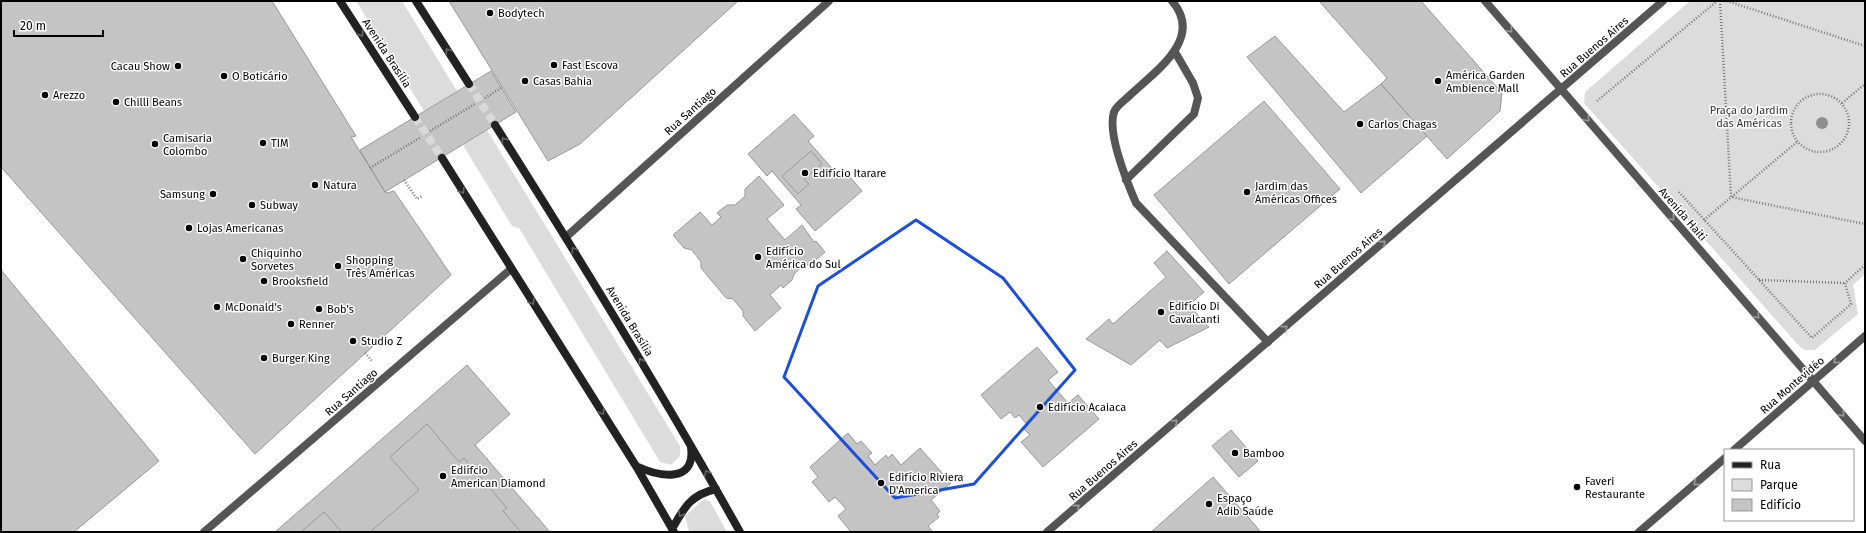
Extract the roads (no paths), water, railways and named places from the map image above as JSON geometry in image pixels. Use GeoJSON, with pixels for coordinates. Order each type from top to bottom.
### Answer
{"type":"FeatureCollection","features":[{"type":"Feature","properties":{"kind":"street","name":"Avenida Brasília"},"geometry":{"type":"LineString","coordinates":[[340,1],[415,117]]}},
{"type":"Feature","properties":{"kind":"street"},"geometry":{"type":"LineString","coordinates":[[416,1],[469,84]]}},
{"type":"Feature","properties":{"kind":"street","name":"Rua Santiago"},"geometry":{"type":"LineString","coordinates":[[566,237],[829,1]]}},
{"type":"Feature","properties":{"kind":"street"},"geometry":{"type":"LineString","coordinates":[[1172,1],[1178,7],[1182,20],[1183,36],[1175,52],[1114,110],[1112,128],[1126,180],[1136,203],[1268,342]]}},
{"type":"Feature","properties":{"kind":"street","name":"Avenida Haiti"},"geometry":{"type":"LineString","coordinates":[[1484,1],[1865,441]]}},
{"type":"Feature","properties":{"kind":"street","name":"Rua Buenos Aires"},"geometry":{"type":"LineString","coordinates":[[1047,532],[1562,90],[1663,1]]}},
{"type":"Feature","properties":{"kind":"street"},"geometry":{"type":"LineString","coordinates":[[1126,180],[1194,114],[1198,98],[1193,83],[1175,52]]}},
{"type":"Feature","properties":{"kind":"street","name":"Avenida Brasília"},"geometry":{"type":"LineString","coordinates":[[495,126],[566,237],[690,442],[740,532]]}},
{"type":"Feature","properties":{"kind":"street"},"geometry":{"type":"LineString","coordinates":[[442,158],[636,466],[673,531]]}},
{"type":"Feature","properties":{"kind":"street","name":"Rua Santiago"},"geometry":{"type":"LineString","coordinates":[[204,532],[512,269]]}},
{"type":"Feature","properties":{"kind":"street","name":"Rua Montevidéo"},"geometry":{"type":"LineString","coordinates":[[1735,449],[1865,336]]}},
{"type":"Feature","properties":{"kind":"street"},"geometry":{"type":"LineString","coordinates":[[636,466],[652,474],[671,476],[680,474],[687,468],[692,456],[690,442]]}},
{"type":"Feature","properties":{"kind":"street"},"geometry":{"type":"LineString","coordinates":[[1639,532],[1724,459]]}},
{"type":"Feature","properties":{"kind":"street"},"geometry":{"type":"LineString","coordinates":[[673,531],[684,510],[692,499],[703,492],[716,489]]}},
{"type":"Feature","properties":{"kind":"tunnel"},"geometry":{"type":"LineString","coordinates":[[469,84],[495,125]]}},
{"type":"Feature","properties":{"kind":"tunnel"},"geometry":{"type":"LineString","coordinates":[[415,117],[442,158]]}},
{"type":"Feature","properties":{"kind":"place","name":"Bodytech"},"geometry":{"type":"Point","coordinates":[490,13]}},
{"type":"Feature","properties":{"kind":"place","name":"Fast Escova"},"geometry":{"type":"Point","coordinates":[554,65]}},
{"type":"Feature","properties":{"kind":"place","name":"Cacau Show"},"geometry":{"type":"Point","coordinates":[178,66]}},
{"type":"Feature","properties":{"kind":"place","name":"O Boticário"},"geometry":{"type":"Point","coordinates":[224,76]}},
{"type":"Feature","properties":{"kind":"place","name":"Casas Bahia"},"geometry":{"type":"Point","coordinates":[525,81]}},
{"type":"Feature","properties":{"kind":"place","name":"América Garden Ambience Mall"},"geometry":{"type":"Point","coordinates":[1438,81]}},
{"type":"Feature","properties":{"kind":"place","name":"Arezzo"},"geometry":{"type":"Point","coordinates":[45,95]}},
{"type":"Feature","properties":{"kind":"place","name":"Chilli Beans"},"geometry":{"type":"Point","coordinates":[116,102]}},
{"type":"Feature","properties":{"kind":"place","name":"Carlos Chagas"},"geometry":{"type":"Point","coordinates":[1360,124]}},
{"type":"Feature","properties":{"kind":"place","name":"TIM"},"geometry":{"type":"Point","coordinates":[263,143]}},
{"type":"Feature","properties":{"kind":"place","name":"Camisaria Colombo"},"geometry":{"type":"Point","coordinates":[155,144]}},
{"type":"Feature","properties":{"kind":"place","name":"Edifício Itarare"},"geometry":{"type":"Point","coordinates":[805,173]}},
{"type":"Feature","properties":{"kind":"place","name":"Natura"},"geometry":{"type":"Point","coordinates":[315,185]}},
{"type":"Feature","properties":{"kind":"place","name":"Jardim das Américas Offices"},"geometry":{"type":"Point","coordinates":[1247,192]}},
{"type":"Feature","properties":{"kind":"place","name":"Samsung"},"geometry":{"type":"Point","coordinates":[213,194]}},
{"type":"Feature","properties":{"kind":"place","name":"Subway"},"geometry":{"type":"Point","coordinates":[252,205]}},
{"type":"Feature","properties":{"kind":"place","name":"Lojas Americanas"},"geometry":{"type":"Point","coordinates":[189,228]}},
{"type":"Feature","properties":{"kind":"place","name":"Edifício América do Sul"},"geometry":{"type":"Point","coordinates":[758,257]}},
{"type":"Feature","properties":{"kind":"place","name":"Chiquinho Sorvetes"},"geometry":{"type":"Point","coordinates":[243,259]}},
{"type":"Feature","properties":{"kind":"place","name":"Shopping Três Américas"},"geometry":{"type":"Point","coordinates":[338,266]}},
{"type":"Feature","properties":{"kind":"place","name":"Brooksfield"},"geometry":{"type":"Point","coordinates":[264,281]}},
{"type":"Feature","properties":{"kind":"place","name":"McDonald's"},"geometry":{"type":"Point","coordinates":[217,307]}},
{"type":"Feature","properties":{"kind":"place","name":"Bob's"},"geometry":{"type":"Point","coordinates":[319,309]}},
{"type":"Feature","properties":{"kind":"place","name":"Edifício Di Cavalcanti"},"geometry":{"type":"Point","coordinates":[1161,312]}},
{"type":"Feature","properties":{"kind":"place","name":"Renner"},"geometry":{"type":"Point","coordinates":[291,324]}},
{"type":"Feature","properties":{"kind":"place","name":"Studio Z"},"geometry":{"type":"Point","coordinates":[353,341]}},
{"type":"Feature","properties":{"kind":"place","name":"Burger King"},"geometry":{"type":"Point","coordinates":[264,358]}},
{"type":"Feature","properties":{"kind":"place","name":"Edifício Acaiaca"},"geometry":{"type":"Point","coordinates":[1040,407]}},
{"type":"Feature","properties":{"kind":"place","name":"Bamboo"},"geometry":{"type":"Point","coordinates":[1235,453]}},
{"type":"Feature","properties":{"kind":"place","name":"Ediífcio American Diamond"},"geometry":{"type":"Point","coordinates":[443,476]}},
{"type":"Feature","properties":{"kind":"place","name":"Edifício Riviera D'America"},"geometry":{"type":"Point","coordinates":[881,483]}},
{"type":"Feature","properties":{"kind":"place","name":"Faveri Restaurante"},"geometry":{"type":"Point","coordinates":[1577,487]}},
{"type":"Feature","properties":{"kind":"place","name":"Espaço Adib Saúde"},"geometry":{"type":"Point","coordinates":[1209,504]}},
{"type":"Feature","properties":{"kind":"park label","name":"Praça do Jardim das Américas"},"geometry":{"type":"Point","coordinates":[1749,116]}}]}
